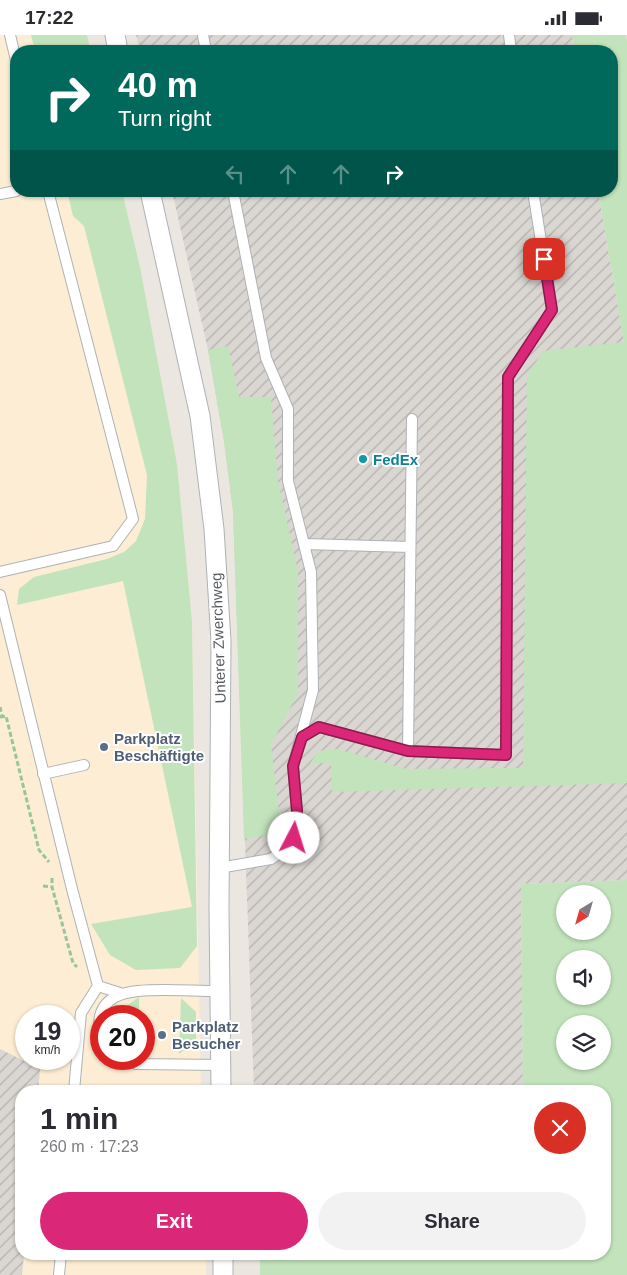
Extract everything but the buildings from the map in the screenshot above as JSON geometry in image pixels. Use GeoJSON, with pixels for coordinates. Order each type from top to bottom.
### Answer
{"type":"FeatureCollection","features":[{"type":"Feature","properties":{"kind":"street","name":"Unterer Zwerchweg"},"geometry":{"type":"LineString","coordinates":[[151,197],[200,416],[214,529],[221,641],[219,868],[221,1085]]}},
{"type":"Feature","properties":{"kind":"street"},"geometry":{"type":"LineString","coordinates":[[223,1260],[223,1275]]}},
{"type":"Feature","properties":{"kind":"lane"},"geometry":{"type":"LineString","coordinates":[[0,572],[113,546],[133,519],[50,197]]}},
{"type":"Feature","properties":{"kind":"lane"},"geometry":{"type":"LineString","coordinates":[[219,868],[271,859],[286,849],[294,838],[297,811],[293,766],[313,690],[311,572],[288,481],[288,409],[266,358],[234,197]]}},
{"type":"Feature","properties":{"kind":"lane"},"geometry":{"type":"LineString","coordinates":[[302,737],[319,727],[408,751],[506,755],[508,377],[552,310],[534,197]]}},
{"type":"Feature","properties":{"kind":"lane"},"geometry":{"type":"LineString","coordinates":[[408,751],[412,419]]}},
{"type":"Feature","properties":{"kind":"lane"},"geometry":{"type":"LineString","coordinates":[[304,544],[410,547]]}},
{"type":"Feature","properties":{"kind":"lane"},"geometry":{"type":"LineString","coordinates":[[0,595],[72,889],[98,986],[81,1013],[75,1085]]}},
{"type":"Feature","properties":{"kind":"lane"},"geometry":{"type":"LineString","coordinates":[[44,774],[84,765]]}},
{"type":"Feature","properties":{"kind":"lane"},"geometry":{"type":"LineString","coordinates":[[98,986],[120,993]]}},
{"type":"Feature","properties":{"kind":"lane"},"geometry":{"type":"LineString","coordinates":[[106,1005],[108,1001],[120,993],[134,990],[219,991]]}},
{"type":"Feature","properties":{"kind":"lane"},"geometry":{"type":"LineString","coordinates":[[155,1064],[220,1065]]}},
{"type":"Feature","properties":{"kind":"lane"},"geometry":{"type":"LineString","coordinates":[[59,1275],[60,1260]]}},
{"type":"Feature","properties":{"kind":"path"},"geometry":{"type":"LineString","coordinates":[[0,707],[1,717],[6,715],[39,850],[50,864]]}},
{"type":"Feature","properties":{"kind":"path"},"geometry":{"type":"LineString","coordinates":[[52,873],[52,887]]}},
{"type":"Feature","properties":{"kind":"shaded area"},"geometry":{"type":"Polygon","coordinates":[[[0,35],[87,35],[90,45],[10,45],[10,197],[123,197],[140,267],[177,464],[192,621],[201,1085],[39,1085],[40,1070],[80,1070],[80,1005],[15,1005],[15,1056],[0,1049],[0,35]]]}},
{"type":"Feature","properties":{"kind":"shaded area"},"geometry":{"type":"Polygon","coordinates":[[[136,35],[572,35],[574,45],[138,45],[136,35]]]}},
{"type":"Feature","properties":{"kind":"shaded area"},"geometry":{"type":"Polygon","coordinates":[[[173,197],[599,197],[624,342],[627,540],[627,880],[521,884],[523,1085],[254,1085],[233,511],[224,441],[208,350],[173,197]]]}},
{"type":"Feature","properties":{"kind":"shaded area"},"geometry":{"type":"Polygon","coordinates":[[[0,1049],[15,1056],[15,1070],[40,1070],[39,1085],[15,1085],[15,1260],[23,1260],[22,1275],[0,1275],[0,1049]]]}},
{"type":"Feature","properties":{"kind":"shaded area"},"geometry":{"type":"Polygon","coordinates":[[[23,1260],[206,1260],[206,1275],[22,1275],[23,1260]]]}},
{"type":"Feature","properties":{"kind":"green space"},"geometry":{"type":"Polygon","coordinates":[[[31,35],[87,35],[90,45],[34,45],[31,35]]]}},
{"type":"Feature","properties":{"kind":"green space"},"geometry":{"type":"Polygon","coordinates":[[[572,35],[626,35],[627,41],[627,783],[332,792],[331,763],[310,763],[319,751],[337,749],[406,769],[523,768],[527,376],[543,351],[624,342],[599,197],[618,197],[618,45],[574,45],[572,35]]]}},
{"type":"Feature","properties":{"kind":"green space"},"geometry":{"type":"Polygon","coordinates":[[[68,197],[123,197],[140,267],[177,464],[192,621],[197,946],[180,968],[136,970],[110,955],[91,924],[192,907],[123,581],[17,605],[19,589],[34,577],[107,559],[124,552],[136,541],[145,519],[147,475],[84,226],[73,216],[68,197]]]}},
{"type":"Feature","properties":{"kind":"green space"},"geometry":{"type":"Polygon","coordinates":[[[228,346],[239,397],[271,397],[278,481],[298,571],[298,693],[271,745],[280,821],[272,834],[244,839],[233,511],[224,441],[208,350],[228,346]]]}},
{"type":"Feature","properties":{"kind":"green space"},"geometry":{"type":"Polygon","coordinates":[[[627,880],[627,1275],[260,1275],[260,1260],[611,1260],[611,1085],[523,1085],[521,884],[627,880]]]}},
{"type":"Feature","properties":{"kind":"green space"},"geometry":{"type":"Polygon","coordinates":[[[139,997],[139,1005],[128,1005],[139,997]]]}},
{"type":"Feature","properties":{"kind":"green space"},"geometry":{"type":"Polygon","coordinates":[[[181,998],[196,1012],[196,1040],[179,1054],[181,998]]]}},
{"type":"Feature","properties":{"kind":"place","name":"FedEx"},"geometry":{"type":"Point","coordinates":[363,459]}},
{"type":"Feature","properties":{"kind":"place","name":"Parkplatz Beschäftigte"},"geometry":{"type":"Point","coordinates":[104,747]}},
{"type":"Feature","properties":{"kind":"place","name":"Parkplatz Besucher"},"geometry":{"type":"Point","coordinates":[162,1035]}},
{"type":"Feature","properties":{"kind":"route"},"geometry":{"type":"LineString","coordinates":[[294,838],[297,811],[293,766],[302,737],[319,727],[408,751],[506,755],[508,377],[552,310],[544,259]]}}]}
